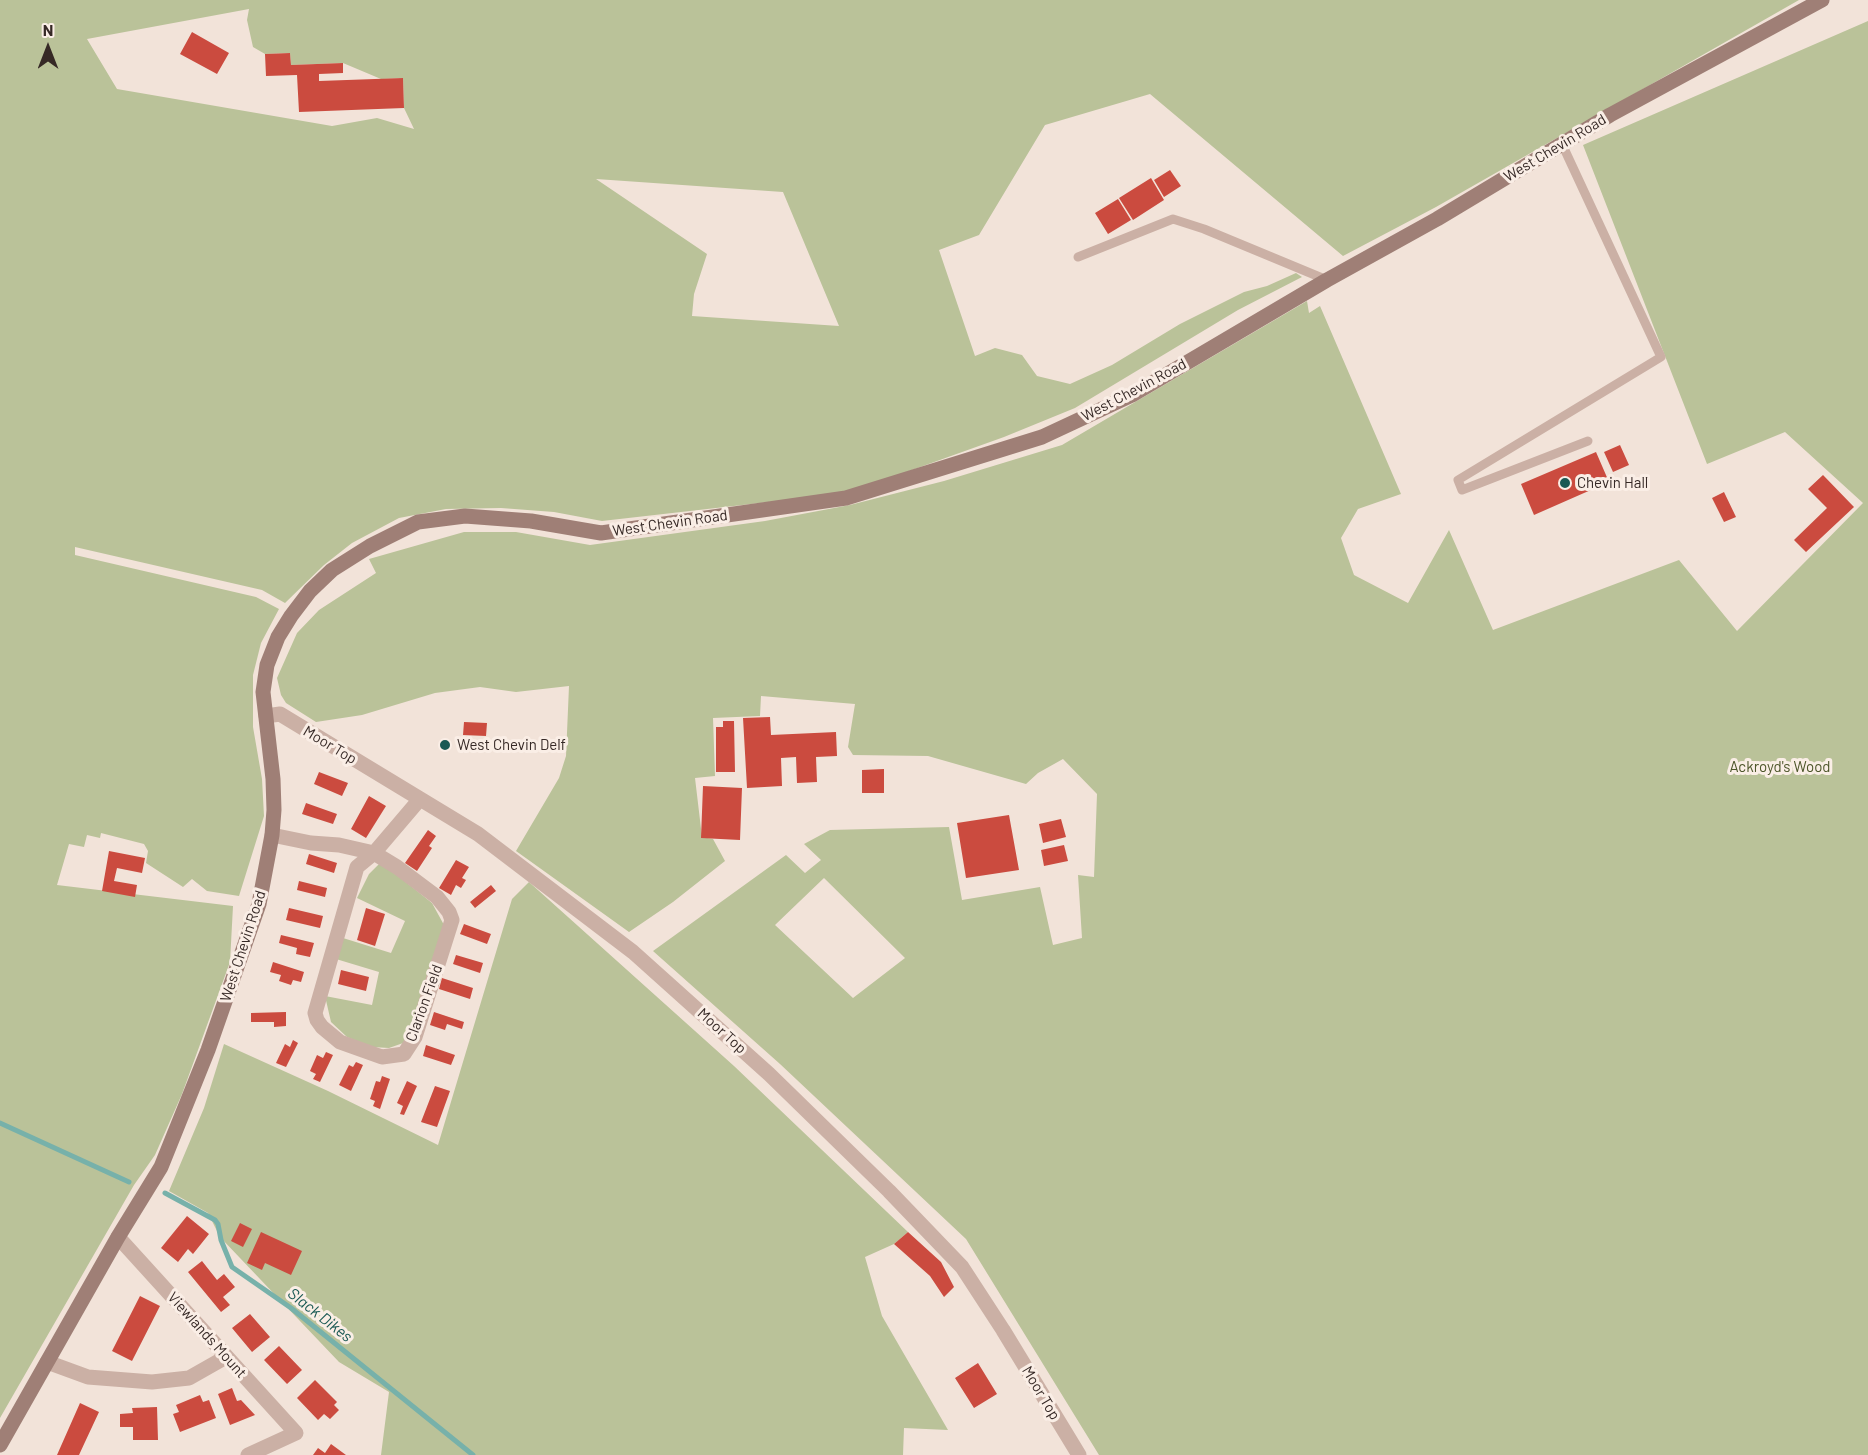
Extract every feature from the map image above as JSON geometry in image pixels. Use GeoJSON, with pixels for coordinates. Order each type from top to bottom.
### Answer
{"type":"FeatureCollection","features":[{"type":"Feature","properties":{"kind":"street","name":"West Chevin Road"},"geometry":{"type":"LineString","coordinates":[[0,1445],[160,1167],[208,1050],[259,904],[272,835],[273,779],[263,692],[267,665],[278,638],[291,616],[310,591],[332,570],[370,546],[418,522],[465,516],[531,521],[601,533],[846,498],[1042,437],[1132,395],[1327,280],[1437,219],[1610,115],[1822,0]]}},
{"type":"Feature","properties":{"kind":"street","name":"Moor Top"},"geometry":{"type":"LineString","coordinates":[[266,716],[280,714],[478,834],[633,952],[769,1074],[889,1191],[962,1267],[1079,1455]]}},
{"type":"Feature","properties":{"kind":"street"},"geometry":{"type":"LineString","coordinates":[[374,853],[420,799]]}},
{"type":"Feature","properties":{"kind":"street","name":"Clarion Field"},"geometry":{"type":"LineString","coordinates":[[272,835],[374,853],[437,897],[449,912],[452,920],[415,1037],[404,1054],[382,1057],[340,1042],[322,1027],[315,1013],[357,867],[374,853]]}},
{"type":"Feature","properties":{"kind":"street","name":"Viewlands Mount"},"geometry":{"type":"LineString","coordinates":[[118,1237],[296,1433],[248,1455]]}},
{"type":"Feature","properties":{"kind":"street"},"geometry":{"type":"LineString","coordinates":[[47,1362],[88,1377],[152,1382],[189,1378],[226,1357]]}},
{"type":"Feature","properties":{"kind":"lane"},"geometry":{"type":"LineString","coordinates":[[1562,144],[1661,357],[1458,480],[1462,490],[1588,441]]}},
{"type":"Feature","properties":{"kind":"lane"},"geometry":{"type":"LineString","coordinates":[[1078,257],[1173,219],[1204,229],[1327,280]]}},
{"type":"Feature","properties":{"kind":"green space"},"geometry":{"type":"Polygon","coordinates":[[[0,0],[1799,0],[1436,207],[1343,256],[1150,94],[1045,125],[979,235],[939,250],[975,356],[995,348],[1022,355],[1037,376],[1070,384],[1112,365],[1180,324],[1244,292],[1267,286],[1296,273],[1302,277],[1238,310],[1075,408],[1004,437],[884,480],[839,494],[602,521],[554,512],[501,508],[446,509],[399,518],[352,543],[324,565],[285,603],[262,590],[75,547],[75,555],[256,597],[279,609],[261,643],[253,675],[253,727],[262,779],[264,816],[239,896],[207,891],[192,879],[183,887],[146,863],[148,851],[144,844],[101,833],[100,838],[87,835],[84,847],[69,844],[57,885],[233,906],[230,962],[182,1094],[155,1155],[134,1185],[0,1418],[0,0]],[[249,9],[87,39],[117,89],[332,126],[377,118],[414,129],[404,108],[403,78],[381,79],[343,63],[291,65],[290,53],[265,54],[253,47],[247,20],[249,9]],[[596,179],[707,254],[694,294],[692,316],[839,326],[783,192],[596,179]]]}},
{"type":"Feature","properties":{"kind":"green space","name":"Ackroyd's Wood"},"geometry":{"type":"Polygon","coordinates":[[[1868,21],[1868,1455],[1099,1455],[966,1239],[780,1064],[653,951],[786,855],[805,873],[821,860],[804,844],[830,830],[949,827],[962,900],[1040,887],[1053,945],[1082,938],[1078,875],[1094,877],[1097,794],[1063,759],[1038,773],[1026,784],[928,756],[853,755],[848,747],[855,704],[761,696],[760,716],[713,718],[715,776],[695,778],[702,837],[713,839],[725,861],[673,902],[629,932],[516,851],[559,778],[566,756],[569,686],[516,692],[480,687],[435,693],[362,715],[316,722],[286,703],[281,695],[277,678],[297,633],[319,610],[376,573],[369,559],[464,532],[516,532],[590,545],[765,521],[850,505],[944,481],[1062,445],[1307,301],[1309,313],[1320,306],[1401,494],[1358,509],[1341,538],[1354,575],[1408,603],[1449,530],[1493,630],[1679,560],[1737,631],[1863,503],[1785,432],[1707,464],[1583,145],[1868,21]],[[824,878],[775,925],[853,998],[905,958],[824,878]]]}},
{"type":"Feature","properties":{"kind":"green space"},"geometry":{"type":"Polygon","coordinates":[[[381,862],[432,903],[444,925],[406,1042],[389,1048],[372,1047],[347,1037],[331,1022],[325,996],[372,1005],[379,972],[336,959],[343,938],[391,953],[405,921],[357,898],[369,874],[381,862]]]}},
{"type":"Feature","properties":{"kind":"green space"},"geometry":{"type":"Polygon","coordinates":[[[529,882],[734,1066],[908,1232],[894,1244],[865,1257],[882,1316],[948,1430],[904,1428],[903,1455],[381,1455],[389,1392],[339,1362],[220,1237],[208,1213],[169,1191],[204,1108],[224,1044],[328,1091],[438,1145],[512,899],[529,882]]]}},
{"type":"Feature","properties":{"kind":"building"},"geometry":{"type":"Polygon","coordinates":[[[192,32],[229,53],[217,74],[180,54],[192,32]]]}},
{"type":"Feature","properties":{"kind":"building"},"geometry":{"type":"Polygon","coordinates":[[[290,53],[291,65],[343,63],[343,73],[319,74],[319,81],[403,78],[404,108],[299,112],[297,75],[266,76],[265,54],[290,53]]]}},
{"type":"Feature","properties":{"kind":"building"},"geometry":{"type":"Polygon","coordinates":[[[1170,170],[1181,186],[1164,197],[1154,180],[1170,170]]]}},
{"type":"Feature","properties":{"kind":"building"},"geometry":{"type":"Polygon","coordinates":[[[1151,178],[1164,200],[1133,220],[1119,198],[1151,178]]]}},
{"type":"Feature","properties":{"kind":"building"},"geometry":{"type":"Polygon","coordinates":[[[1118,199],[1131,220],[1108,234],[1095,213],[1118,199]]]}},
{"type":"Feature","properties":{"kind":"building"},"geometry":{"type":"Polygon","coordinates":[[[1620,445],[1629,465],[1613,472],[1604,452],[1620,445]]]}},
{"type":"Feature","properties":{"kind":"building","name":"Chevin Hall"},"geometry":{"type":"Polygon","coordinates":[[[1596,452],[1609,482],[1534,515],[1521,484],[1596,452]]]}},
{"type":"Feature","properties":{"kind":"building"},"geometry":{"type":"Polygon","coordinates":[[[1823,475],[1854,507],[1806,552],[1794,540],[1827,508],[1808,489],[1823,475]]]}},
{"type":"Feature","properties":{"kind":"building"},"geometry":{"type":"Polygon","coordinates":[[[1724,492],[1736,517],[1724,522],[1712,498],[1724,492]]]}},
{"type":"Feature","properties":{"kind":"building"},"geometry":{"type":"Polygon","coordinates":[[[770,717],[771,735],[836,732],[837,756],[816,757],[817,782],[797,783],[796,757],[781,758],[782,786],[747,788],[743,718],[770,717]]]}},
{"type":"Feature","properties":{"kind":"building"},"geometry":{"type":"Polygon","coordinates":[[[723,721],[734,721],[735,772],[716,772],[716,727],[723,727],[723,721]]]}},
{"type":"Feature","properties":{"kind":"building"},"geometry":{"type":"Polygon","coordinates":[[[464,722],[487,723],[486,736],[463,735],[464,722]]]}},
{"type":"Feature","properties":{"kind":"building"},"geometry":{"type":"Polygon","coordinates":[[[884,769],[884,793],[862,793],[862,770],[884,769]]]}},
{"type":"Feature","properties":{"kind":"building"},"geometry":{"type":"Polygon","coordinates":[[[319,772],[348,783],[342,796],[314,784],[319,772]]]}},
{"type":"Feature","properties":{"kind":"building"},"geometry":{"type":"Polygon","coordinates":[[[703,786],[742,788],[740,840],[701,838],[703,786]]]}},
{"type":"Feature","properties":{"kind":"building"},"geometry":{"type":"Polygon","coordinates":[[[369,796],[386,806],[366,838],[351,829],[369,796]]]}},
{"type":"Feature","properties":{"kind":"building"},"geometry":{"type":"Polygon","coordinates":[[[306,803],[337,814],[333,824],[302,814],[306,803]]]}},
{"type":"Feature","properties":{"kind":"building"},"geometry":{"type":"Polygon","coordinates":[[[1009,815],[1019,870],[966,878],[957,823],[1009,815]]]}},
{"type":"Feature","properties":{"kind":"building"},"geometry":{"type":"Polygon","coordinates":[[[1061,819],[1066,837],[1043,843],[1039,824],[1061,819]]]}},
{"type":"Feature","properties":{"kind":"building"},"geometry":{"type":"Polygon","coordinates":[[[428,830],[436,836],[429,846],[432,848],[417,871],[405,863],[428,830]]]}},
{"type":"Feature","properties":{"kind":"building"},"geometry":{"type":"Polygon","coordinates":[[[1064,845],[1068,861],[1044,866],[1041,850],[1064,845]]]}},
{"type":"Feature","properties":{"kind":"building"},"geometry":{"type":"Polygon","coordinates":[[[109,851],[145,858],[142,873],[117,868],[114,881],[137,885],[135,897],[102,891],[109,851]]]}},
{"type":"Feature","properties":{"kind":"building"},"geometry":{"type":"Polygon","coordinates":[[[309,854],[337,863],[334,873],[306,864],[309,854]]]}},
{"type":"Feature","properties":{"kind":"building"},"geometry":{"type":"Polygon","coordinates":[[[456,860],[469,867],[462,878],[466,880],[461,888],[456,885],[451,895],[439,888],[456,860]]]}},
{"type":"Feature","properties":{"kind":"building"},"geometry":{"type":"Polygon","coordinates":[[[299,881],[327,888],[325,897],[297,890],[299,881]]]}},
{"type":"Feature","properties":{"kind":"building"},"geometry":{"type":"Polygon","coordinates":[[[491,885],[496,891],[475,908],[470,902],[491,885]]]}},
{"type":"Feature","properties":{"kind":"building"},"geometry":{"type":"Polygon","coordinates":[[[289,908],[323,916],[320,928],[286,920],[289,908]]]}},
{"type":"Feature","properties":{"kind":"building"},"geometry":{"type":"Polygon","coordinates":[[[366,908],[385,914],[375,946],[357,940],[366,908]]]}},
{"type":"Feature","properties":{"kind":"building"},"geometry":{"type":"Polygon","coordinates":[[[464,924],[491,934],[487,944],[460,934],[464,924]]]}},
{"type":"Feature","properties":{"kind":"building"},"geometry":{"type":"Polygon","coordinates":[[[281,935],[314,943],[310,957],[296,954],[297,948],[279,943],[281,935]]]}},
{"type":"Feature","properties":{"kind":"building"},"geometry":{"type":"Polygon","coordinates":[[[456,955],[483,963],[480,973],[453,964],[456,955]]]}},
{"type":"Feature","properties":{"kind":"building"},"geometry":{"type":"Polygon","coordinates":[[[273,962],[304,972],[301,982],[293,980],[291,985],[279,981],[281,975],[270,972],[273,962]]]}},
{"type":"Feature","properties":{"kind":"building"},"geometry":{"type":"Polygon","coordinates":[[[341,970],[369,977],[366,991],[338,984],[341,970]]]}},
{"type":"Feature","properties":{"kind":"building"},"geometry":{"type":"Polygon","coordinates":[[[442,978],[473,988],[470,999],[439,989],[442,978]]]}},
{"type":"Feature","properties":{"kind":"building"},"geometry":{"type":"Polygon","coordinates":[[[286,1012],[286,1026],[274,1027],[274,1022],[251,1022],[251,1013],[286,1012]]]}},
{"type":"Feature","properties":{"kind":"building"},"geometry":{"type":"Polygon","coordinates":[[[434,1012],[464,1022],[462,1029],[447,1024],[445,1030],[430,1025],[434,1012]]]}},
{"type":"Feature","properties":{"kind":"building"},"geometry":{"type":"Polygon","coordinates":[[[293,1040],[298,1043],[286,1067],[276,1063],[285,1044],[290,1047],[293,1040]]]}},
{"type":"Feature","properties":{"kind":"building"},"geometry":{"type":"Polygon","coordinates":[[[426,1045],[455,1055],[451,1065],[423,1056],[426,1045]]]}},
{"type":"Feature","properties":{"kind":"building"},"geometry":{"type":"Polygon","coordinates":[[[326,1052],[333,1055],[320,1082],[313,1079],[316,1074],[310,1071],[317,1055],[323,1058],[326,1052]]]}},
{"type":"Feature","properties":{"kind":"building"},"geometry":{"type":"Polygon","coordinates":[[[356,1062],[363,1065],[351,1091],[339,1085],[349,1065],[353,1067],[356,1062]]]}},
{"type":"Feature","properties":{"kind":"building"},"geometry":{"type":"Polygon","coordinates":[[[382,1076],[390,1079],[380,1109],[373,1106],[375,1101],[370,1099],[376,1081],[380,1082],[382,1076]]]}},
{"type":"Feature","properties":{"kind":"building"},"geometry":{"type":"Polygon","coordinates":[[[407,1081],[417,1086],[404,1115],[400,1114],[403,1106],[397,1103],[407,1081]]]}},
{"type":"Feature","properties":{"kind":"building"},"geometry":{"type":"Polygon","coordinates":[[[435,1086],[450,1091],[437,1127],[421,1122],[435,1086]]]}},
{"type":"Feature","properties":{"kind":"building"},"geometry":{"type":"Polygon","coordinates":[[[187,1216],[209,1234],[193,1254],[188,1249],[178,1262],[161,1248],[187,1216]]]}},
{"type":"Feature","properties":{"kind":"building"},"geometry":{"type":"Polygon","coordinates":[[[240,1223],[252,1229],[243,1247],[231,1241],[240,1223]]]}},
{"type":"Feature","properties":{"kind":"building"},"geometry":{"type":"Polygon","coordinates":[[[261,1232],[302,1251],[291,1275],[265,1263],[262,1270],[247,1263],[261,1232]]]}},
{"type":"Feature","properties":{"kind":"building"},"geometry":{"type":"Polygon","coordinates":[[[908,1232],[941,1262],[954,1287],[944,1297],[930,1276],[894,1244],[908,1232]]]}},
{"type":"Feature","properties":{"kind":"building"},"geometry":{"type":"Polygon","coordinates":[[[202,1261],[217,1280],[224,1274],[235,1287],[223,1297],[230,1305],[221,1312],[188,1272],[202,1261]]]}},
{"type":"Feature","properties":{"kind":"building"},"geometry":{"type":"Polygon","coordinates":[[[140,1296],[160,1306],[132,1361],[112,1351],[140,1296]]]}},
{"type":"Feature","properties":{"kind":"building"},"geometry":{"type":"Polygon","coordinates":[[[250,1314],[270,1337],[252,1352],[232,1328],[250,1314]]]}},
{"type":"Feature","properties":{"kind":"building"},"geometry":{"type":"Polygon","coordinates":[[[279,1346],[302,1370],[287,1384],[264,1360],[279,1346]]]}},
{"type":"Feature","properties":{"kind":"building"},"geometry":{"type":"Polygon","coordinates":[[[978,1363],[997,1394],[974,1408],[955,1378],[978,1363]]]}},
{"type":"Feature","properties":{"kind":"building"},"geometry":{"type":"Polygon","coordinates":[[[315,1380],[337,1402],[334,1405],[339,1410],[330,1419],[324,1414],[318,1420],[297,1398],[315,1380]]]}},
{"type":"Feature","properties":{"kind":"building"},"geometry":{"type":"Polygon","coordinates":[[[232,1388],[237,1401],[241,1400],[255,1415],[230,1425],[218,1394],[232,1388]]]}},
{"type":"Feature","properties":{"kind":"building"},"geometry":{"type":"Polygon","coordinates":[[[200,1395],[203,1402],[209,1400],[216,1418],[180,1432],[173,1414],[179,1412],[176,1405],[200,1395]]]}},
{"type":"Feature","properties":{"kind":"building"},"geometry":{"type":"Polygon","coordinates":[[[80,1403],[99,1412],[79,1455],[57,1455],[80,1403]]]}},
{"type":"Feature","properties":{"kind":"building"},"geometry":{"type":"Polygon","coordinates":[[[157,1407],[158,1440],[133,1440],[133,1427],[120,1427],[120,1414],[133,1413],[132,1408],[157,1407]]]}},
{"type":"Feature","properties":{"kind":"building"},"geometry":{"type":"Polygon","coordinates":[[[331,1444],[346,1455],[313,1455],[318,1448],[325,1453],[331,1444]]]}},
{"type":"Feature","properties":{"kind":"waterway"},"geometry":{"type":"LineString","coordinates":[[0,1123],[129,1182]]}},
{"type":"Feature","properties":{"kind":"waterway","name":"Slack Dikes"},"geometry":{"type":"LineString","coordinates":[[165,1193],[215,1220],[232,1267],[291,1308],[473,1455]]}},
{"type":"Feature","properties":{"kind":"place","name":"Chevin Hall"},"geometry":{"type":"Point","coordinates":[1565,483]}},
{"type":"Feature","properties":{"kind":"place","name":"West Chevin Delf"},"geometry":{"type":"Point","coordinates":[445,745]}}]}
